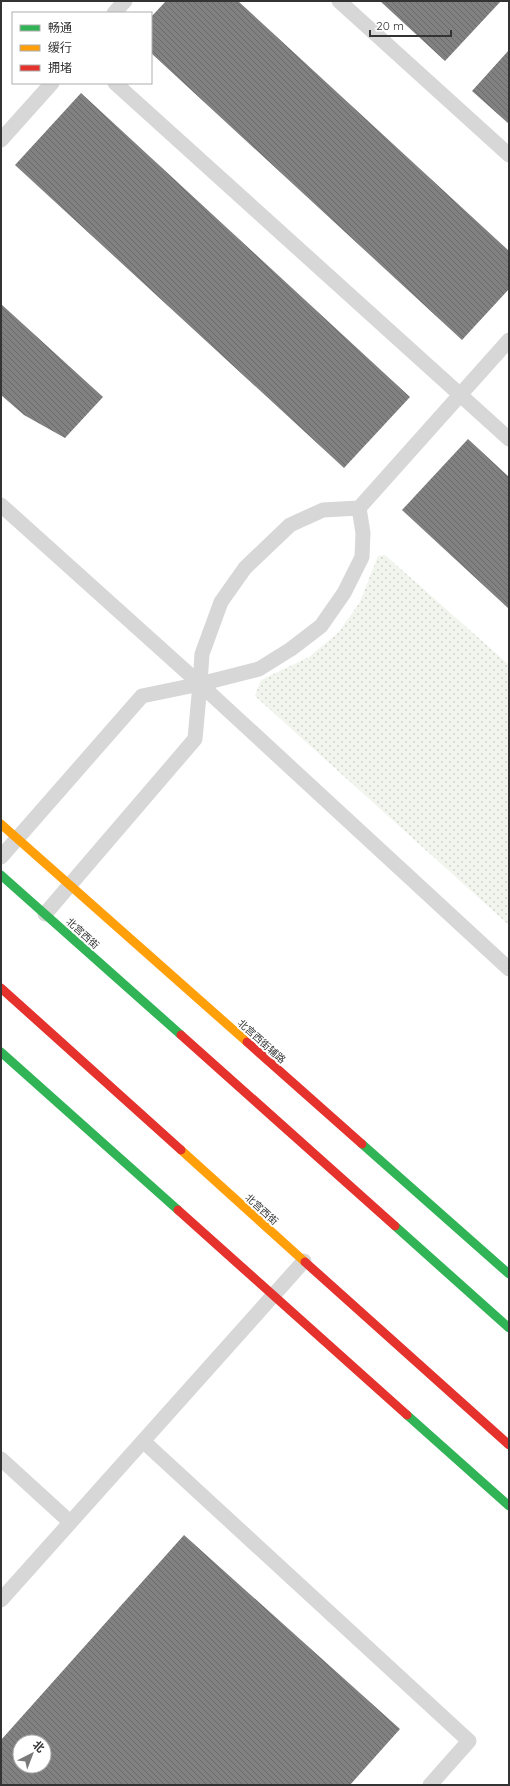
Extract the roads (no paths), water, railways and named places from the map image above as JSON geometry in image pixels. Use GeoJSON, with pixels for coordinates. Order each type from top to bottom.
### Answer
{"type":"FeatureCollection","features":[{"type":"Feature","properties":{"kind":"street","name":"北宫西街辅路"},"geometry":{"type":"LineString","coordinates":[[1,824],[509,1274]]}},
{"type":"Feature","properties":{"kind":"street","name":"北宫西街"},"geometry":{"type":"LineString","coordinates":[[1,875],[509,1328]]}},
{"type":"Feature","properties":{"kind":"street","name":"北宫西街"},"geometry":{"type":"LineString","coordinates":[[1,988],[509,1445]]}},
{"type":"Feature","properties":{"kind":"street"},"geometry":{"type":"LineString","coordinates":[[1,1052],[509,1506]]}},
{"type":"Feature","properties":{"kind":"lane"},"geometry":{"type":"LineString","coordinates":[[115,12],[125,1]]}},
{"type":"Feature","properties":{"kind":"lane"},"geometry":{"type":"LineString","coordinates":[[339,1],[509,155]]}},
{"type":"Feature","properties":{"kind":"lane"},"geometry":{"type":"LineString","coordinates":[[1,140],[51,84]]}},
{"type":"Feature","properties":{"kind":"lane"},"geometry":{"type":"LineString","coordinates":[[116,84],[509,439]]}},
{"type":"Feature","properties":{"kind":"lane"},"geometry":{"type":"LineString","coordinates":[[45,914],[195,739],[202,654],[221,602],[245,568],[290,525],[323,510],[359,508],[509,340]]}},
{"type":"Feature","properties":{"kind":"lane"},"geometry":{"type":"LineString","coordinates":[[1,506],[200,684],[509,969]]}},
{"type":"Feature","properties":{"kind":"lane"},"geometry":{"type":"LineString","coordinates":[[1,857],[142,696],[200,684],[259,669],[291,649],[321,626],[344,593],[362,557],[363,533],[359,508]]}},
{"type":"Feature","properties":{"kind":"lane"},"geometry":{"type":"LineString","coordinates":[[1,1600],[304,1261]]}},
{"type":"Feature","properties":{"kind":"lane"},"geometry":{"type":"LineString","coordinates":[[143,1441],[469,1741],[430,1785]]}},
{"type":"Feature","properties":{"kind":"lane"},"geometry":{"type":"LineString","coordinates":[[1,1460],[70,1522]]}}]}
